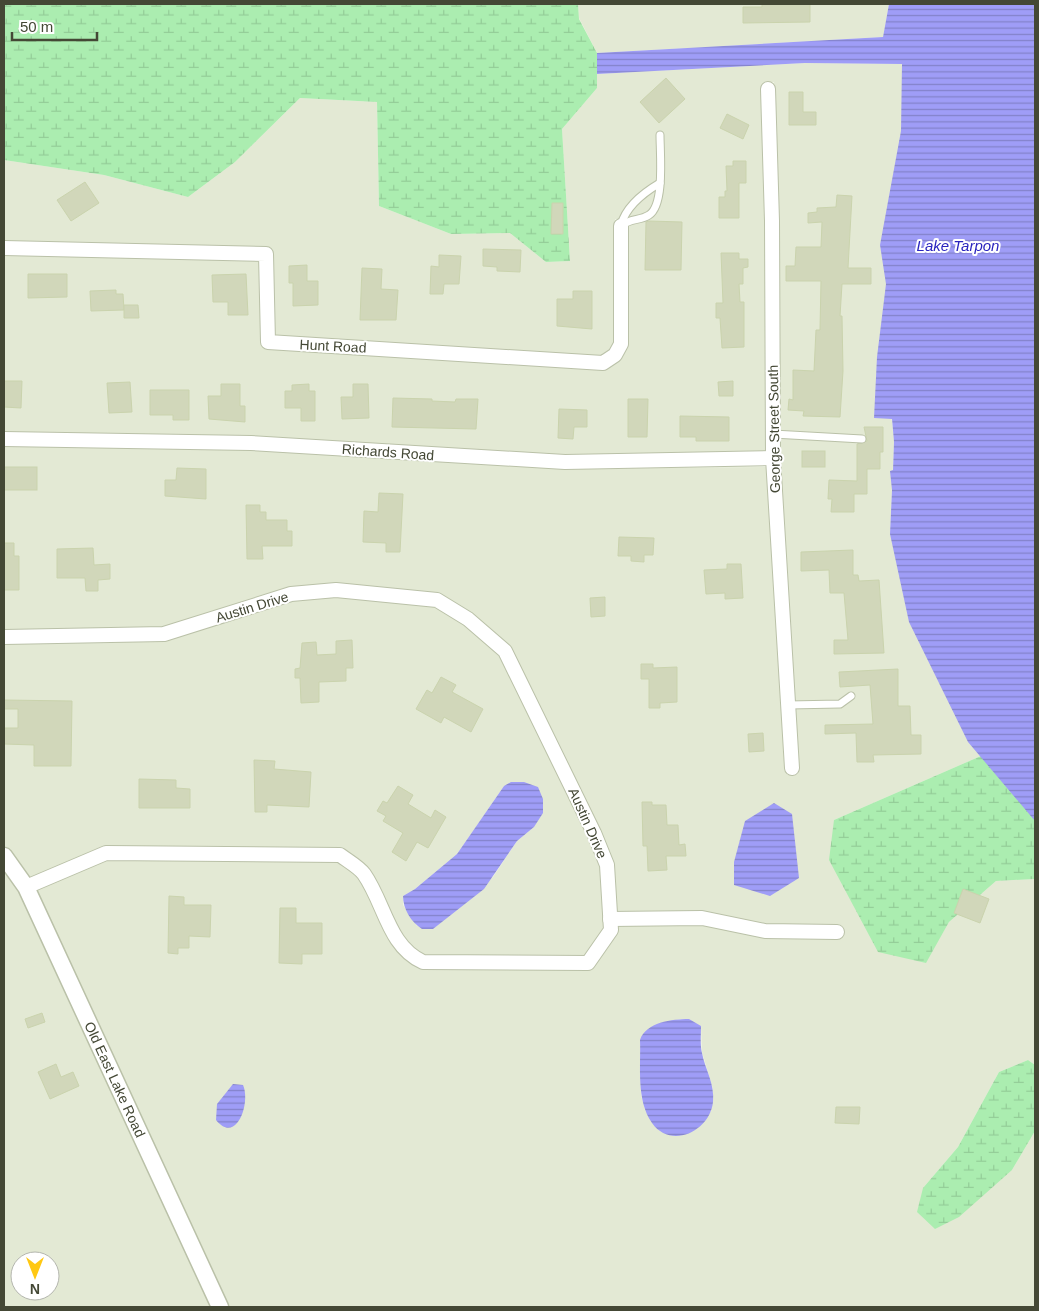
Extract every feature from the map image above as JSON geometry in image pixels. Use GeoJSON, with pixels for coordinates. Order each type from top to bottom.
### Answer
{"type":"FeatureCollection","features":[{"type":"Feature","properties":{"kind":"street","name":"George Street South"},"geometry":{"type":"LineString","coordinates":[[768,89],[773,458],[792,768]]}},
{"type":"Feature","properties":{"kind":"street","name":"Hunt Road"},"geometry":{"type":"LineString","coordinates":[[4,248],[266,254],[268,342],[603,363],[615,355],[621,344],[621,226]]}},
{"type":"Feature","properties":{"kind":"street","name":"Richards Road"},"geometry":{"type":"LineString","coordinates":[[4,439],[251,443],[565,462],[773,458]]}},
{"type":"Feature","properties":{"kind":"street","name":"Austin Drive"},"geometry":{"type":"LineString","coordinates":[[4,638],[164,634],[291,594],[336,590],[437,600],[468,618],[505,651],[594,833],[607,865],[611,930],[588,963],[423,962],[410,956],[398,942],[364,873],[340,855],[106,853],[26,887]]}},
{"type":"Feature","properties":{"kind":"street","name":"Old East Lake Road"},"geometry":{"type":"LineString","coordinates":[[4,856],[26,887],[220,1307]]}},
{"type":"Feature","properties":{"kind":"street"},"geometry":{"type":"LineString","coordinates":[[610,919],[702,918],[760,930],[836,932]]}},
{"type":"Feature","properties":{"kind":"lane"},"geometry":{"type":"LineString","coordinates":[[621,226],[627,220],[647,217],[657,207],[660,183],[660,135]]}},
{"type":"Feature","properties":{"kind":"lane"},"geometry":{"type":"LineString","coordinates":[[621,226],[623,216],[629,208],[660,183]]}},
{"type":"Feature","properties":{"kind":"lane"},"geometry":{"type":"LineString","coordinates":[[773,434],[862,439]]}},
{"type":"Feature","properties":{"kind":"lane"},"geometry":{"type":"LineString","coordinates":[[788,705],[840,704],[851,696]]}},
{"type":"Feature","properties":{"kind":"shaded area"},"geometry":{"type":"Polygon","coordinates":[[[578,4],[889,4],[883,37],[597,53],[579,18],[578,4]]]}},
{"type":"Feature","properties":{"kind":"shaded area"},"geometry":{"type":"Polygon","coordinates":[[[805,63],[907,64],[908,118],[880,245],[893,320],[887,373],[894,442],[890,534],[990,752],[834,820],[925,963],[949,922],[996,881],[1035,879],[1035,1065],[1028,1060],[999,1072],[958,1147],[923,1188],[1012,1170],[1035,1131],[1035,1307],[226,1307],[34,891],[107,860],[338,862],[359,877],[394,947],[408,962],[423,969],[588,970],[607,949],[616,933],[616,925],[702,924],[764,938],[842,938],[843,926],[765,924],[702,911],[616,912],[599,830],[511,648],[472,613],[440,594],[335,583],[163,627],[4,631],[4,446],[251,449],[565,469],[768,467],[787,775],[798,774],[779,458],[774,82],[762,83],[766,221],[767,452],[565,456],[251,436],[4,432],[4,255],[261,261],[263,342],[603,369],[627,344],[626,219],[615,219],[615,342],[611,350],[602,356],[274,336],[272,254],[4,242],[4,160],[104,175],[188,197],[235,162],[300,98],[377,102],[379,206],[451,234],[510,233],[546,262],[570,261],[562,129],[597,88],[597,74],[805,63]],[[680,1019],[659,1024],[640,1040],[641,1095],[645,1110],[711,1112],[713,1089],[702,1052],[701,1026],[680,1019]]]}},
{"type":"Feature","properties":{"kind":"shaded area"},"geometry":{"type":"Polygon","coordinates":[[[336,597],[435,606],[465,624],[501,655],[589,836],[601,866],[605,928],[585,957],[424,956],[413,950],[344,850],[106,846],[28,879],[14,857],[4,847],[4,644],[164,641],[292,601],[336,597]],[[504,786],[457,854],[415,889],[403,896],[403,905],[417,926],[433,929],[493,877],[517,841],[534,827],[504,786]]]}},
{"type":"Feature","properties":{"kind":"shaded area"},"geometry":{"type":"Polygon","coordinates":[[[4,864],[21,891],[213,1307],[4,1307],[4,864]]]}},
{"type":"Feature","properties":{"kind":"green space"},"geometry":{"type":"Polygon","coordinates":[[[4,4],[578,4],[579,19],[597,53],[597,88],[562,129],[570,261],[546,262],[510,233],[451,234],[379,206],[377,102],[300,98],[235,162],[188,197],[104,175],[4,160],[4,4]]]}},
{"type":"Feature","properties":{"kind":"green space"},"geometry":{"type":"Polygon","coordinates":[[[990,752],[1035,807],[1035,879],[996,881],[949,922],[926,963],[878,952],[829,860],[834,820],[990,752]]]}},
{"type":"Feature","properties":{"kind":"green space"},"geometry":{"type":"Polygon","coordinates":[[[1028,1060],[1035,1065],[1035,1131],[1012,1170],[959,1217],[935,1229],[917,1212],[923,1188],[958,1147],[999,1072],[1028,1060]]]}},
{"type":"Feature","properties":{"kind":"water","name":"Lake Tarpon"},"geometry":{"type":"Polygon","coordinates":[[[889,4],[1035,4],[1035,821],[968,742],[909,622],[890,534],[892,490],[890,471],[893,470],[894,442],[892,419],[874,418],[877,357],[886,284],[880,245],[901,131],[902,64],[805,63],[597,74],[597,53],[883,37],[889,4]]]}},
{"type":"Feature","properties":{"kind":"water"},"geometry":{"type":"Polygon","coordinates":[[[511,782],[524,782],[538,787],[543,799],[543,813],[534,827],[517,841],[484,889],[433,929],[422,929],[408,915],[404,906],[403,896],[415,889],[457,854],[504,786],[511,782]]]}},
{"type":"Feature","properties":{"kind":"water"},"geometry":{"type":"Polygon","coordinates":[[[774,803],[792,814],[799,878],[770,896],[734,885],[734,862],[745,821],[774,803]]]}},
{"type":"Feature","properties":{"kind":"water"},"geometry":{"type":"Polygon","coordinates":[[[689,1019],[701,1026],[701,1050],[711,1083],[713,1102],[705,1121],[697,1129],[689,1134],[669,1135],[660,1131],[647,1114],[641,1094],[640,1040],[643,1034],[654,1025],[668,1021],[689,1019]]]}},
{"type":"Feature","properties":{"kind":"water"},"geometry":{"type":"Polygon","coordinates":[[[233,1084],[243,1085],[245,1102],[240,1119],[230,1128],[223,1126],[216,1120],[217,1104],[233,1084]]]}},
{"type":"Feature","properties":{"kind":"building"},"geometry":{"type":"Polygon","coordinates":[[[762,4],[810,4],[810,22],[743,23],[743,7],[762,7],[762,4]]]}},
{"type":"Feature","properties":{"kind":"building"},"geometry":{"type":"Polygon","coordinates":[[[666,78],[685,99],[659,123],[640,102],[666,78]]]}},
{"type":"Feature","properties":{"kind":"building"},"geometry":{"type":"Polygon","coordinates":[[[789,92],[803,92],[803,112],[816,112],[816,125],[789,125],[789,92]]]}},
{"type":"Feature","properties":{"kind":"building"},"geometry":{"type":"Polygon","coordinates":[[[727,114],[749,125],[743,139],[720,128],[727,114]]]}},
{"type":"Feature","properties":{"kind":"building"},"geometry":{"type":"Polygon","coordinates":[[[733,161],[746,161],[746,183],[739,183],[739,218],[719,218],[719,197],[725,197],[725,191],[727,191],[726,166],[733,166],[733,161]]]}},
{"type":"Feature","properties":{"kind":"building"},"geometry":{"type":"Polygon","coordinates":[[[85,182],[99,203],[71,221],[57,200],[85,182]]]}},
{"type":"Feature","properties":{"kind":"building"},"geometry":{"type":"Polygon","coordinates":[[[837,195],[852,196],[848,268],[871,268],[871,284],[842,284],[840,316],[842,316],[843,371],[840,417],[803,416],[804,411],[788,410],[789,399],[793,400],[793,370],[814,371],[816,330],[820,330],[821,281],[786,281],[786,266],[795,266],[796,247],[821,247],[822,222],[808,223],[808,213],[817,212],[817,208],[836,207],[837,195]]]}},
{"type":"Feature","properties":{"kind":"building"},"geometry":{"type":"Polygon","coordinates":[[[552,203],[563,203],[563,234],[551,234],[552,203]]]}},
{"type":"Feature","properties":{"kind":"building"},"geometry":{"type":"Polygon","coordinates":[[[646,222],[682,222],[681,270],[645,270],[646,222]]]}},
{"type":"Feature","properties":{"kind":"building"},"geometry":{"type":"Polygon","coordinates":[[[483,249],[521,250],[520,272],[497,271],[497,267],[483,266],[483,249]]]}},
{"type":"Feature","properties":{"kind":"building"},"geometry":{"type":"Polygon","coordinates":[[[721,253],[739,253],[739,259],[748,259],[748,267],[743,268],[743,284],[739,284],[740,302],[744,302],[744,347],[722,348],[720,318],[716,318],[716,303],[723,303],[721,253]]]}},
{"type":"Feature","properties":{"kind":"building"},"geometry":{"type":"Polygon","coordinates":[[[439,255],[461,256],[459,284],[444,284],[443,294],[430,294],[431,266],[439,267],[439,255]]]}},
{"type":"Feature","properties":{"kind":"building"},"geometry":{"type":"Polygon","coordinates":[[[307,265],[307,281],[318,281],[318,305],[293,306],[293,283],[289,283],[289,266],[307,265]]]}},
{"type":"Feature","properties":{"kind":"building"},"geometry":{"type":"Polygon","coordinates":[[[362,268],[382,269],[381,289],[398,290],[396,320],[360,320],[362,268]]]}},
{"type":"Feature","properties":{"kind":"building"},"geometry":{"type":"Polygon","coordinates":[[[28,274],[67,274],[67,297],[28,298],[28,274]]]}},
{"type":"Feature","properties":{"kind":"building"},"geometry":{"type":"Polygon","coordinates":[[[246,274],[248,315],[228,315],[228,302],[213,302],[212,275],[246,274]]]}},
{"type":"Feature","properties":{"kind":"building"},"geometry":{"type":"Polygon","coordinates":[[[116,290],[116,294],[123,294],[124,310],[91,311],[90,291],[116,290]]]}},
{"type":"Feature","properties":{"kind":"building"},"geometry":{"type":"Polygon","coordinates":[[[573,291],[592,291],[592,329],[557,326],[557,299],[573,299],[573,291]]]}},
{"type":"Feature","properties":{"kind":"building"},"geometry":{"type":"Polygon","coordinates":[[[124,305],[138,305],[139,318],[124,318],[124,305]]]}},
{"type":"Feature","properties":{"kind":"building"},"geometry":{"type":"Polygon","coordinates":[[[4,381],[22,381],[21,408],[4,407],[4,381]]]}},
{"type":"Feature","properties":{"kind":"building"},"geometry":{"type":"Polygon","coordinates":[[[733,381],[733,396],[719,396],[718,382],[733,381]]]}},
{"type":"Feature","properties":{"kind":"building"},"geometry":{"type":"Polygon","coordinates":[[[130,382],[132,412],[109,413],[107,383],[130,382]]]}},
{"type":"Feature","properties":{"kind":"building"},"geometry":{"type":"Polygon","coordinates":[[[221,384],[240,384],[240,406],[245,406],[245,422],[209,419],[208,396],[221,396],[221,384]]]}},
{"type":"Feature","properties":{"kind":"building"},"geometry":{"type":"Polygon","coordinates":[[[309,384],[309,391],[315,391],[315,421],[301,421],[301,408],[285,408],[285,391],[292,391],[292,385],[309,384]]]}},
{"type":"Feature","properties":{"kind":"building"},"geometry":{"type":"Polygon","coordinates":[[[353,384],[368,384],[369,418],[342,419],[341,397],[353,397],[353,384]]]}},
{"type":"Feature","properties":{"kind":"building"},"geometry":{"type":"Polygon","coordinates":[[[150,390],[189,390],[189,420],[173,420],[173,415],[150,415],[150,390]]]}},
{"type":"Feature","properties":{"kind":"building"},"geometry":{"type":"Polygon","coordinates":[[[393,398],[432,399],[432,401],[455,402],[456,399],[478,399],[476,429],[392,427],[393,398]]]}},
{"type":"Feature","properties":{"kind":"building"},"geometry":{"type":"Polygon","coordinates":[[[628,399],[648,399],[647,437],[628,437],[628,399]]]}},
{"type":"Feature","properties":{"kind":"building"},"geometry":{"type":"Polygon","coordinates":[[[559,409],[587,410],[587,427],[574,427],[573,439],[558,438],[559,409]]]}},
{"type":"Feature","properties":{"kind":"building"},"geometry":{"type":"Polygon","coordinates":[[[680,416],[729,417],[729,441],[696,441],[696,437],[680,437],[680,416]]]}},
{"type":"Feature","properties":{"kind":"building"},"geometry":{"type":"Polygon","coordinates":[[[864,427],[883,427],[883,452],[880,452],[880,469],[867,469],[867,494],[854,494],[854,512],[831,512],[832,499],[828,499],[829,480],[857,481],[857,444],[867,441],[864,427]]]}},
{"type":"Feature","properties":{"kind":"building"},"geometry":{"type":"Polygon","coordinates":[[[802,451],[825,451],[825,467],[802,467],[802,451]]]}},
{"type":"Feature","properties":{"kind":"building"},"geometry":{"type":"Polygon","coordinates":[[[4,467],[37,467],[37,490],[4,490],[4,467]]]}},
{"type":"Feature","properties":{"kind":"building"},"geometry":{"type":"Polygon","coordinates":[[[177,468],[206,469],[206,499],[165,496],[165,480],[176,480],[177,468]]]}},
{"type":"Feature","properties":{"kind":"building"},"geometry":{"type":"Polygon","coordinates":[[[379,493],[403,494],[400,552],[386,552],[386,543],[363,542],[364,511],[378,512],[379,493]]]}},
{"type":"Feature","properties":{"kind":"building"},"geometry":{"type":"Polygon","coordinates":[[[246,505],[260,505],[260,512],[266,512],[266,520],[287,520],[287,531],[292,531],[292,546],[262,546],[263,559],[247,559],[246,505]]]}},
{"type":"Feature","properties":{"kind":"building"},"geometry":{"type":"Polygon","coordinates":[[[619,537],[654,538],[653,555],[644,555],[644,562],[631,561],[631,556],[618,556],[619,537]]]}},
{"type":"Feature","properties":{"kind":"building"},"geometry":{"type":"Polygon","coordinates":[[[4,543],[14,543],[14,556],[19,556],[19,590],[4,590],[4,543]]]}},
{"type":"Feature","properties":{"kind":"building"},"geometry":{"type":"Polygon","coordinates":[[[93,548],[94,565],[110,564],[110,579],[98,580],[98,591],[86,591],[85,578],[57,578],[57,549],[93,548]]]}},
{"type":"Feature","properties":{"kind":"building"},"geometry":{"type":"Polygon","coordinates":[[[853,550],[853,575],[858,575],[859,581],[879,580],[884,653],[834,654],[834,640],[848,640],[844,593],[830,593],[829,570],[801,571],[801,552],[853,550]]]}},
{"type":"Feature","properties":{"kind":"building"},"geometry":{"type":"Polygon","coordinates":[[[727,564],[741,564],[743,598],[725,599],[725,593],[706,594],[704,570],[727,569],[727,564]]]}},
{"type":"Feature","properties":{"kind":"building"},"geometry":{"type":"Polygon","coordinates":[[[605,597],[605,616],[591,617],[590,598],[605,597]]]}},
{"type":"Feature","properties":{"kind":"building"},"geometry":{"type":"Polygon","coordinates":[[[352,640],[353,668],[346,668],[346,681],[319,682],[319,702],[301,703],[300,678],[295,678],[295,669],[300,668],[302,643],[316,642],[317,655],[336,654],[336,641],[352,640]]]}},
{"type":"Feature","properties":{"kind":"building"},"geometry":{"type":"Polygon","coordinates":[[[641,664],[653,664],[653,668],[677,667],[677,702],[660,703],[660,708],[649,708],[649,679],[641,679],[641,664]]]}},
{"type":"Feature","properties":{"kind":"building"},"geometry":{"type":"Polygon","coordinates":[[[898,669],[898,706],[910,706],[911,735],[921,735],[921,754],[873,755],[874,762],[857,762],[856,733],[825,734],[825,725],[873,724],[870,685],[840,687],[839,672],[898,669]]]}},
{"type":"Feature","properties":{"kind":"building"},"geometry":{"type":"Polygon","coordinates":[[[441,677],[456,685],[452,692],[483,709],[471,732],[444,717],[441,723],[416,709],[427,690],[432,693],[441,677]]]}},
{"type":"Feature","properties":{"kind":"building"},"geometry":{"type":"Polygon","coordinates":[[[4,700],[72,701],[71,766],[34,766],[34,745],[4,744],[4,728],[18,728],[18,709],[4,709],[4,700]]]}},
{"type":"Feature","properties":{"kind":"building"},"geometry":{"type":"Polygon","coordinates":[[[763,733],[764,751],[749,752],[748,734],[763,733]]]}},
{"type":"Feature","properties":{"kind":"building"},"geometry":{"type":"Polygon","coordinates":[[[254,760],[275,761],[274,769],[311,772],[309,807],[267,805],[267,812],[255,812],[254,760]]]}},
{"type":"Feature","properties":{"kind":"building"},"geometry":{"type":"Polygon","coordinates":[[[139,779],[176,780],[176,788],[190,789],[190,808],[139,808],[139,779]]]}},
{"type":"Feature","properties":{"kind":"building"},"geometry":{"type":"Polygon","coordinates":[[[398,786],[413,795],[408,804],[431,818],[435,810],[446,817],[428,848],[417,842],[406,861],[392,852],[403,833],[383,821],[386,816],[377,811],[383,801],[387,803],[398,786]]]}},
{"type":"Feature","properties":{"kind":"building"},"geometry":{"type":"Polygon","coordinates":[[[642,802],[652,802],[652,805],[666,805],[667,825],[678,825],[679,845],[685,844],[686,856],[666,856],[667,870],[648,871],[647,846],[643,846],[642,802]]]}},
{"type":"Feature","properties":{"kind":"building"},"geometry":{"type":"Polygon","coordinates":[[[963,889],[989,899],[980,923],[954,913],[963,889]]]}},
{"type":"Feature","properties":{"kind":"building"},"geometry":{"type":"Polygon","coordinates":[[[169,896],[184,897],[184,905],[211,905],[210,937],[189,936],[189,948],[178,948],[178,954],[168,953],[169,896]]]}},
{"type":"Feature","properties":{"kind":"building"},"geometry":{"type":"Polygon","coordinates":[[[280,908],[296,908],[296,923],[322,923],[322,954],[302,954],[302,964],[279,963],[280,908]]]}},
{"type":"Feature","properties":{"kind":"building"},"geometry":{"type":"Polygon","coordinates":[[[42,1013],[45,1022],[28,1028],[25,1019],[42,1013]]]}},
{"type":"Feature","properties":{"kind":"building"},"geometry":{"type":"Polygon","coordinates":[[[56,1064],[61,1077],[73,1072],[79,1086],[50,1099],[38,1072],[56,1064]]]}},
{"type":"Feature","properties":{"kind":"building"},"geometry":{"type":"Polygon","coordinates":[[[836,1107],[860,1107],[859,1124],[835,1123],[836,1107]]]}}]}
